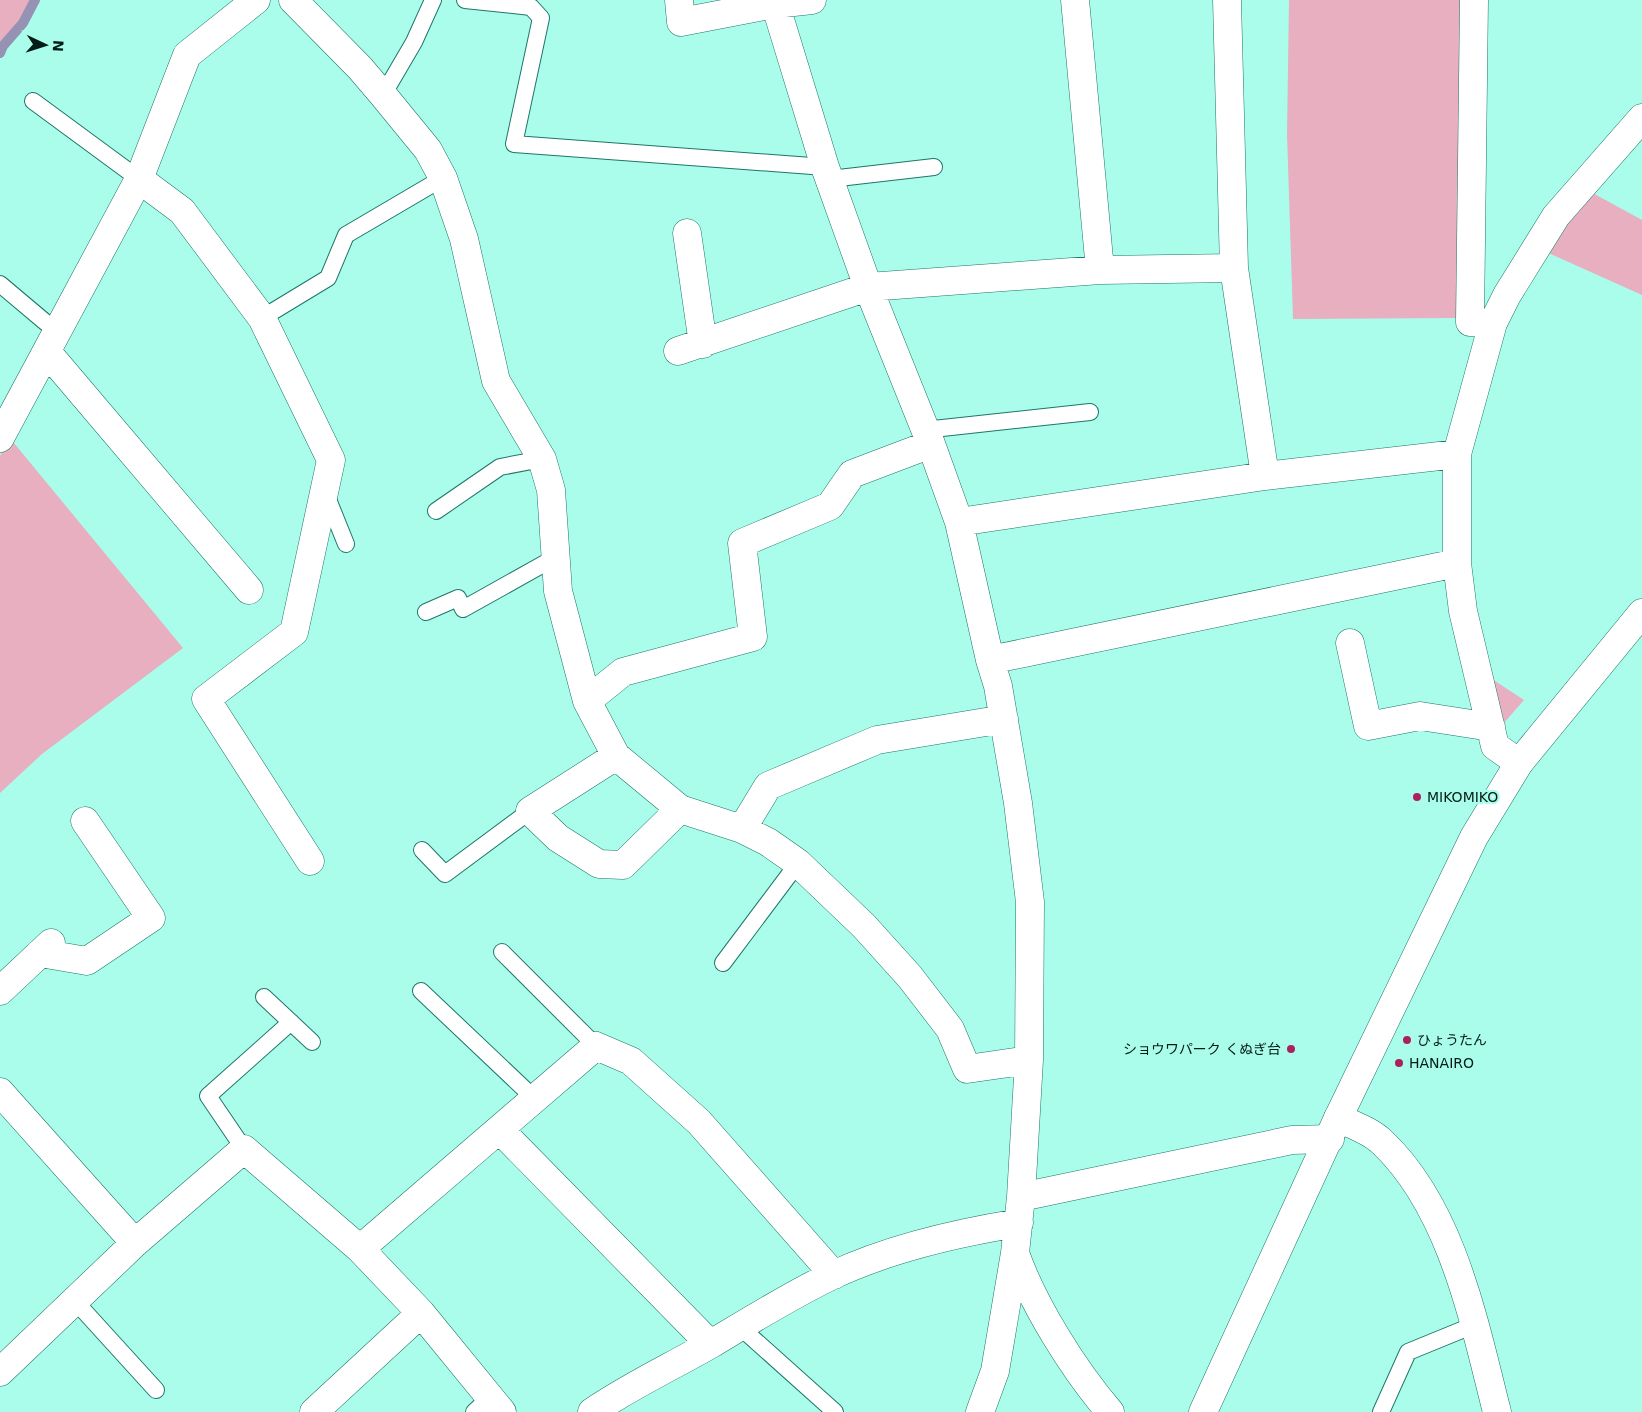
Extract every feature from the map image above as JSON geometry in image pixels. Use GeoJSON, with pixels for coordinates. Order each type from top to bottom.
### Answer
{"type":"FeatureCollection","features":[{"type":"Feature","properties":{"kind":"street"},"geometry":{"type":"LineString","coordinates":[[0,438],[139,179],[187,55],[256,0]]}},
{"type":"Feature","properties":{"kind":"street"},"geometry":{"type":"LineString","coordinates":[[293,0],[360,68],[383,95],[428,150],[443,178],[464,239],[496,381],[542,459],[551,490],[558,591],[587,701],[616,756],[680,809],[742,829],[768,842],[798,863],[864,926],[910,977],[950,1030],[967,1070],[1028,1060]]}},
{"type":"Feature","properties":{"kind":"street"},"geometry":{"type":"LineString","coordinates":[[679,0],[681,22],[774,2],[812,0]]}},
{"type":"Feature","properties":{"kind":"street"},"geometry":{"type":"LineString","coordinates":[[1075,0],[1100,270]]}},
{"type":"Feature","properties":{"kind":"street"},"geometry":{"type":"LineString","coordinates":[[1227,0],[1234,268],[1266,476]]}},
{"type":"Feature","properties":{"kind":"street"},"geometry":{"type":"LineString","coordinates":[[1474,0],[1470,322],[1493,323]]}},
{"type":"Feature","properties":{"kind":"street"},"geometry":{"type":"LineString","coordinates":[[774,2],[827,173],[868,287],[928,437],[959,522],[990,660],[998,686],[1018,803],[1030,902],[1028,1060],[1020,1210],[1015,1253],[995,1371],[980,1412]]}},
{"type":"Feature","properties":{"kind":"street"},"geometry":{"type":"LineString","coordinates":[[1519,763],[1495,746],[1463,612],[1457,563],[1457,454],[1493,323],[1556,216],[1642,118]]}},
{"type":"Feature","properties":{"kind":"street"},"geometry":{"type":"LineString","coordinates":[[139,179],[182,211],[262,318],[330,460],[294,632],[206,699],[310,861]]}},
{"type":"Feature","properties":{"kind":"street"},"geometry":{"type":"LineString","coordinates":[[687,233],[690,348],[868,287],[1100,270],[1234,268]]}},
{"type":"Feature","properties":{"kind":"street"},"geometry":{"type":"LineString","coordinates":[[52,342],[249,590]]}},
{"type":"Feature","properties":{"kind":"street"},"geometry":{"type":"LineString","coordinates":[[587,701],[623,672],[753,637],[742,543],[830,506],[852,474],[928,437]]}},
{"type":"Feature","properties":{"kind":"street"},"geometry":{"type":"LineString","coordinates":[[959,522],[1266,476],[1457,454]]}},
{"type":"Feature","properties":{"kind":"street"},"geometry":{"type":"LineString","coordinates":[[990,660],[1457,563]]}},
{"type":"Feature","properties":{"kind":"street"},"geometry":{"type":"LineString","coordinates":[[1203,1412],[1334,1129],[1474,837],[1519,763],[1642,613]]}},
{"type":"Feature","properties":{"kind":"street"},"geometry":{"type":"LineString","coordinates":[[1350,643],[1368,726],[1420,716],[1492,728]]}},
{"type":"Feature","properties":{"kind":"street"},"geometry":{"type":"LineString","coordinates":[[742,829],[768,786],[877,740],[1004,719]]}},
{"type":"Feature","properties":{"kind":"street"},"geometry":{"type":"LineString","coordinates":[[616,756],[530,811],[558,838],[599,864],[624,865],[680,809]]}},
{"type":"Feature","properties":{"kind":"street"},"geometry":{"type":"LineString","coordinates":[[0,991],[45,948],[87,961],[151,918],[85,821]]}},
{"type":"Feature","properties":{"kind":"street"},"geometry":{"type":"LineString","coordinates":[[360,1249],[596,1046],[631,1061],[699,1122],[834,1275]]}},
{"type":"Feature","properties":{"kind":"street"},"geometry":{"type":"LineString","coordinates":[[0,1092],[135,1243]]}},
{"type":"Feature","properties":{"kind":"street"},"geometry":{"type":"LineString","coordinates":[[592,1412],[614,1397],[739,1326],[834,1275],[915,1245],[985,1228],[1020,1210],[1334,1129],[1382,1141],[1416,1181],[1444,1235],[1474,1325],[1497,1412]]}},
{"type":"Feature","properties":{"kind":"street"},"geometry":{"type":"LineString","coordinates":[[500,1130],[710,1344]]}},
{"type":"Feature","properties":{"kind":"street"},"geometry":{"type":"LineString","coordinates":[[0,1372],[135,1243],[244,1149],[360,1249],[421,1312],[488,1407]]}},
{"type":"Feature","properties":{"kind":"street"},"geometry":{"type":"LineString","coordinates":[[1015,1253],[1024,1279],[1070,1356],[1110,1412]]}},
{"type":"Feature","properties":{"kind":"street"},"geometry":{"type":"LineString","coordinates":[[314,1412],[421,1312]]}},
{"type":"Feature","properties":{"kind":"lane"},"geometry":{"type":"LineString","coordinates":[[383,95],[414,42],[433,0]]}},
{"type":"Feature","properties":{"kind":"lane"},"geometry":{"type":"LineString","coordinates":[[465,0],[531,7],[541,18],[514,144],[827,173],[934,167]]}},
{"type":"Feature","properties":{"kind":"lane"},"geometry":{"type":"LineString","coordinates":[[33,101],[139,179]]}},
{"type":"Feature","properties":{"kind":"lane"},"geometry":{"type":"LineString","coordinates":[[262,318],[328,278],[346,234],[443,178]]}},
{"type":"Feature","properties":{"kind":"lane"},"geometry":{"type":"LineString","coordinates":[[0,284],[52,342]]}},
{"type":"Feature","properties":{"kind":"lane"},"geometry":{"type":"LineString","coordinates":[[928,437],[1090,412]]}},
{"type":"Feature","properties":{"kind":"lane"},"geometry":{"type":"LineString","coordinates":[[436,511],[500,467],[542,459]]}},
{"type":"Feature","properties":{"kind":"lane"},"geometry":{"type":"LineString","coordinates":[[324,489],[346,544]]}},
{"type":"Feature","properties":{"kind":"lane"},"geometry":{"type":"LineString","coordinates":[[426,612],[458,598],[463,609],[556,557]]}},
{"type":"Feature","properties":{"kind":"lane"},"geometry":{"type":"LineString","coordinates":[[422,850],[445,874],[530,811]]}},
{"type":"Feature","properties":{"kind":"lane"},"geometry":{"type":"LineString","coordinates":[[723,963],[798,863]]}},
{"type":"Feature","properties":{"kind":"lane"},"geometry":{"type":"LineString","coordinates":[[502,952],[596,1046]]}},
{"type":"Feature","properties":{"kind":"lane"},"geometry":{"type":"LineString","coordinates":[[421,991],[535,1099]]}},
{"type":"Feature","properties":{"kind":"lane"},"geometry":{"type":"LineString","coordinates":[[264,997],[312,1042]]}},
{"type":"Feature","properties":{"kind":"lane"},"geometry":{"type":"LineString","coordinates":[[244,1149],[208,1096],[291,1022]]}},
{"type":"Feature","properties":{"kind":"lane"},"geometry":{"type":"LineString","coordinates":[[75,1300],[156,1390]]}},
{"type":"Feature","properties":{"kind":"lane"},"geometry":{"type":"LineString","coordinates":[[1381,1412],[1408,1352],[1474,1325]]}},
{"type":"Feature","properties":{"kind":"lane"},"geometry":{"type":"LineString","coordinates":[[739,1326],[835,1412]]}},
{"type":"Feature","properties":{"kind":"shaded area"},"geometry":{"type":"Polygon","coordinates":[[[0,0],[30,0],[20,21],[0,42],[0,0]]]}},
{"type":"Feature","properties":{"kind":"shaded area"},"geometry":{"type":"Polygon","coordinates":[[[1289,0],[1464,0],[1459,318],[1293,319],[1287,134],[1289,0]]]}},
{"type":"Feature","properties":{"kind":"shaded area"},"geometry":{"type":"Polygon","coordinates":[[[1589,191],[1642,220],[1642,295],[1544,251],[1589,191]]]}},
{"type":"Feature","properties":{"kind":"shaded area"},"geometry":{"type":"Polygon","coordinates":[[[9,437],[183,648],[42,754],[0,793],[0,456],[9,437]]]}},
{"type":"Feature","properties":{"kind":"shaded area"},"geometry":{"type":"Polygon","coordinates":[[[1492,679],[1524,700],[1503,724],[1492,679]]]}},
{"type":"Feature","properties":{"kind":"waterway"},"geometry":{"type":"LineString","coordinates":[[0,53],[3,46],[23,23],[35,0]]}},
{"type":"Feature","properties":{"kind":"place","name":"MIKOMIKO"},"geometry":{"type":"Point","coordinates":[1417,797]}},
{"type":"Feature","properties":{"kind":"place","name":"ひょうたん"},"geometry":{"type":"Point","coordinates":[1407,1040]}},
{"type":"Feature","properties":{"kind":"place","name":"ショウワパーク くぬぎ台"},"geometry":{"type":"Point","coordinates":[1291,1049]}},
{"type":"Feature","properties":{"kind":"place","name":"HANAIRO"},"geometry":{"type":"Point","coordinates":[1399,1063]}}]}
